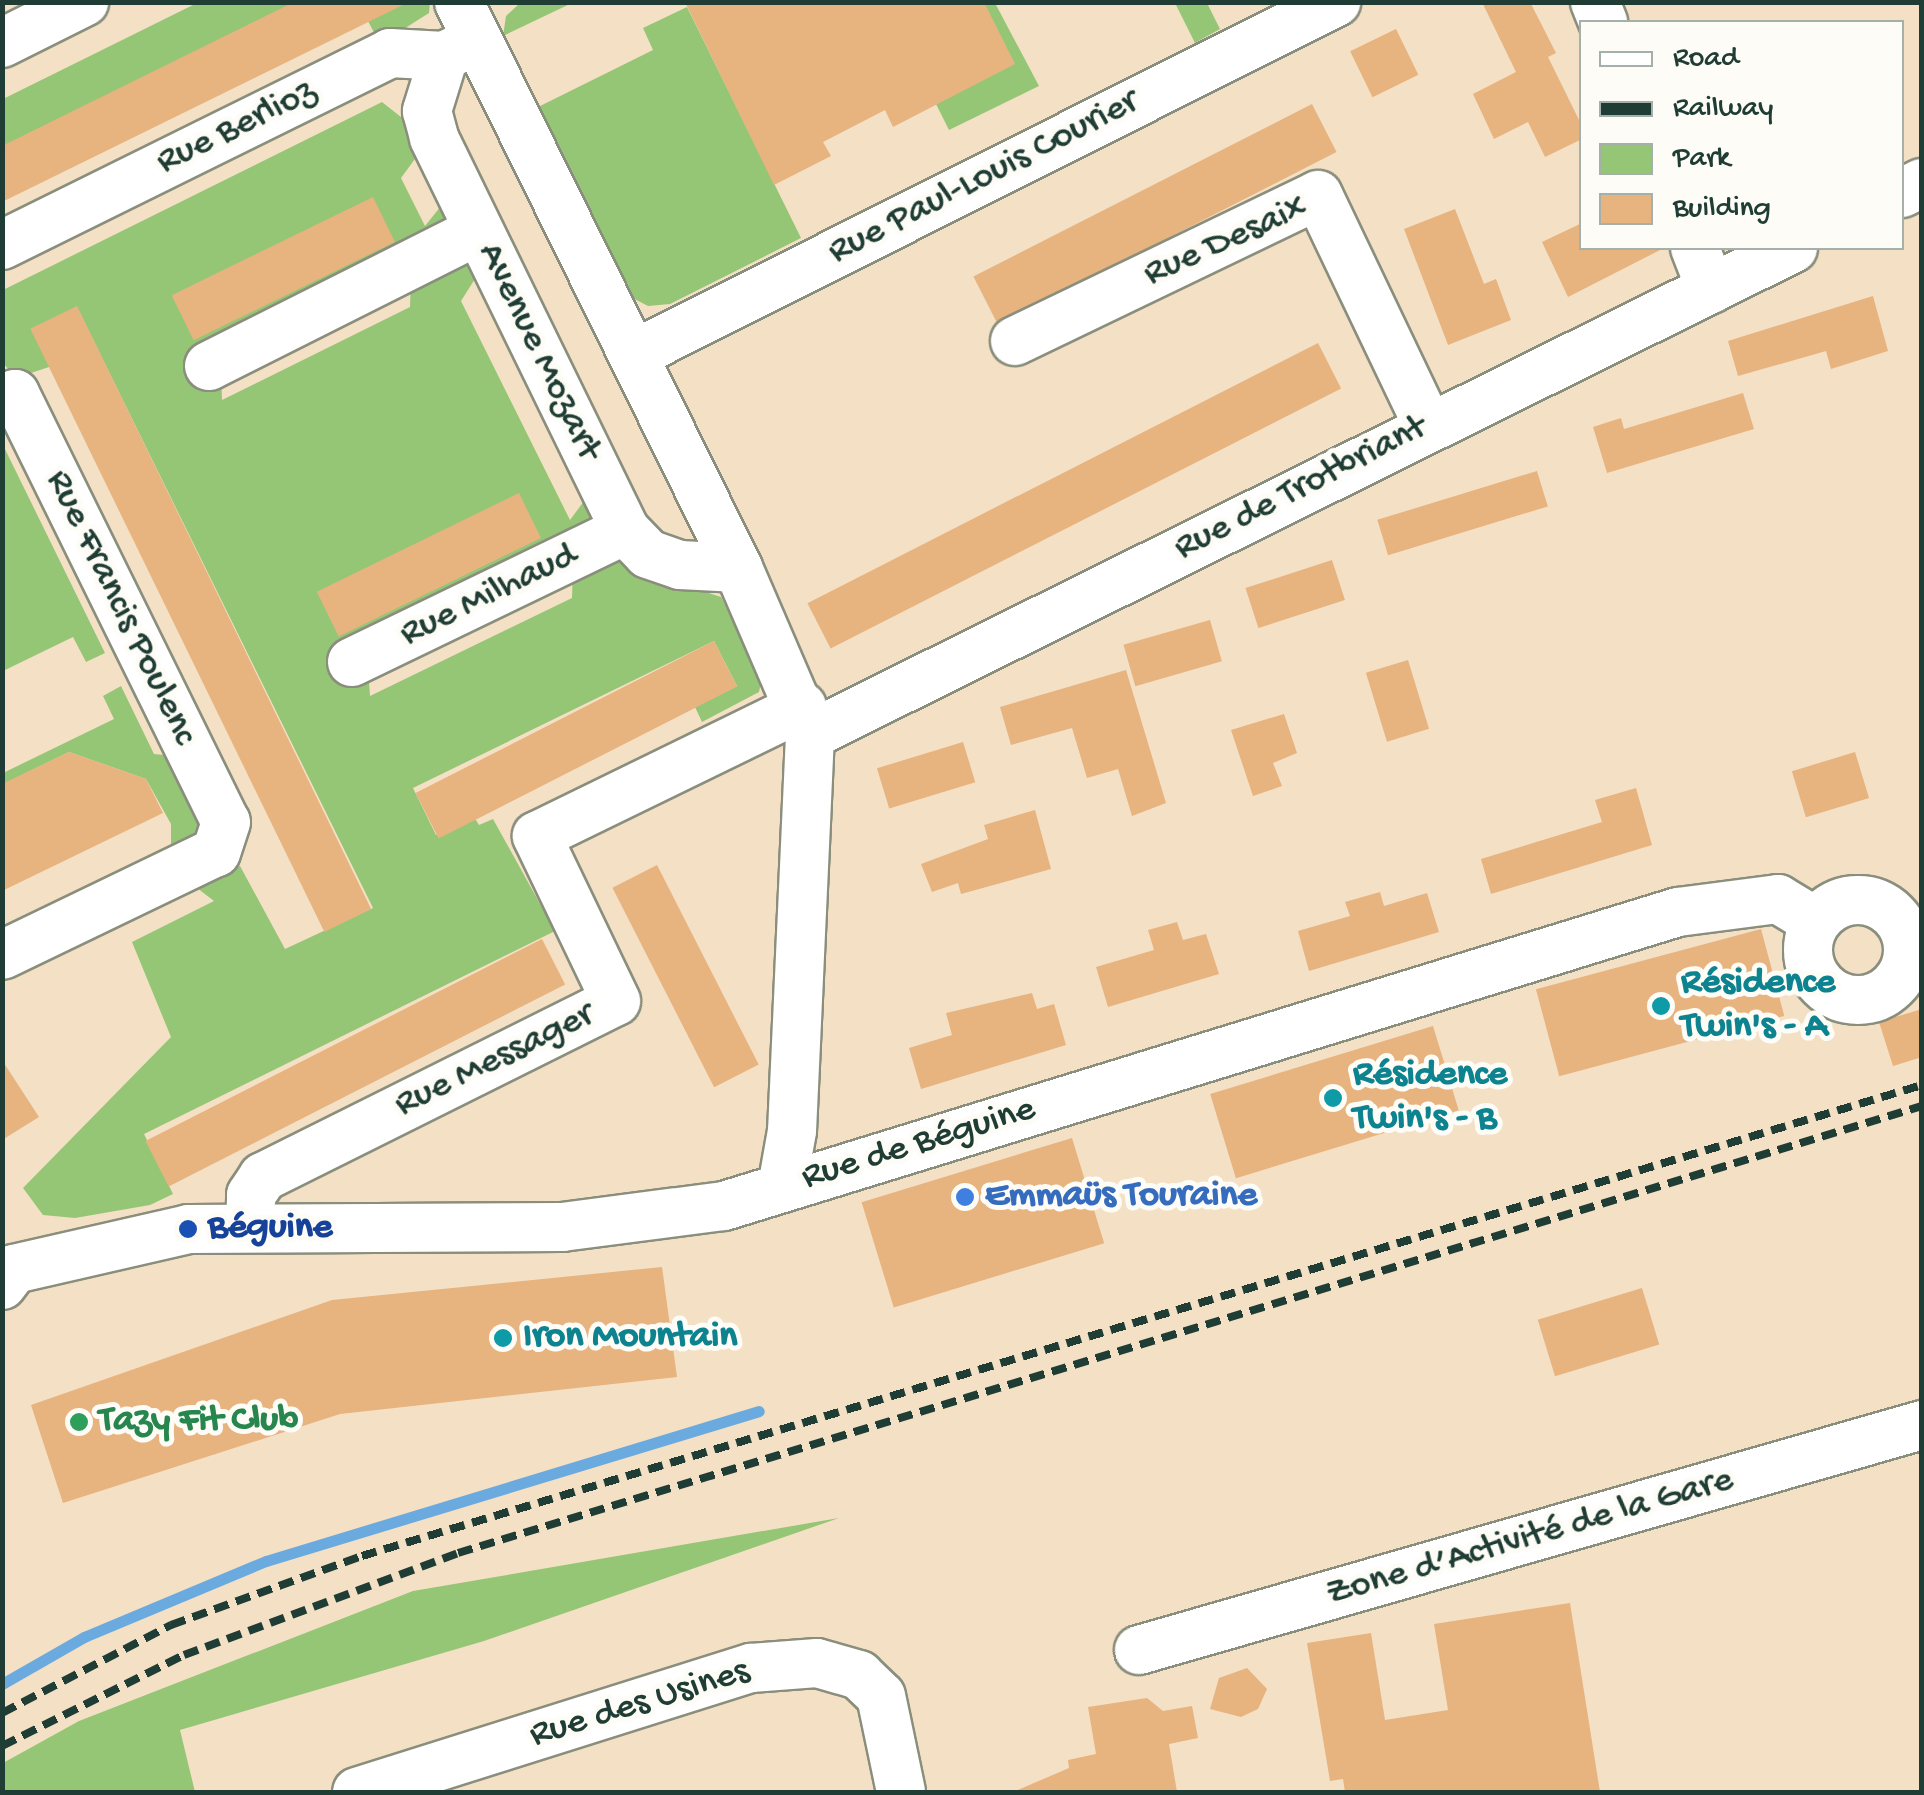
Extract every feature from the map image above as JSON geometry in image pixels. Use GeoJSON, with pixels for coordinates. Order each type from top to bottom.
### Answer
{"type":"FeatureCollection","features":[{"type":"Feature","properties":{"kind":"street"},"geometry":{"type":"LineString","coordinates":[[2,43],[84,2]]}},
{"type":"Feature","properties":{"kind":"street","name":"Rue Paul-Louis Courier"},"geometry":{"type":"LineString","coordinates":[[632,355],[1336,2]]}},
{"type":"Feature","properties":{"kind":"street"},"geometry":{"type":"LineString","coordinates":[[468,23],[738,568],[806,721],[793,1112],[782,1187]]}},
{"type":"Feature","properties":{"kind":"street","name":"Avenue Mozart"},"geometry":{"type":"LineString","coordinates":[[468,23],[427,112],[478,231],[625,530],[648,554],[680,565],[738,568]]}},
{"type":"Feature","properties":{"kind":"street","name":"Rue Berlioz"},"geometry":{"type":"LineString","coordinates":[[2,244],[390,53],[468,23]]}},
{"type":"Feature","properties":{"kind":"street","name":"Rue Desaix"},"geometry":{"type":"LineString","coordinates":[[1015,341],[1318,195],[1428,426]]}},
{"type":"Feature","properties":{"kind":"street"},"geometry":{"type":"LineString","coordinates":[[208,366],[478,231]]}},
{"type":"Feature","properties":{"kind":"street","name":"Rue de Trotbriant"},"geometry":{"type":"LineString","coordinates":[[806,721],[1428,426],[1703,268],[1785,250]]}},
{"type":"Feature","properties":{"kind":"street","name":"Rue Francis Poulenc"},"geometry":{"type":"LineString","coordinates":[[2,955],[216,852],[226,822],[9,396]]}},
{"type":"Feature","properties":{"kind":"street","name":"Rue Milhaud"},"geometry":{"type":"LineString","coordinates":[[352,662],[625,530]]}},
{"type":"Feature","properties":{"kind":"street","name":"Rue Messager"},"geometry":{"type":"LineString","coordinates":[[250,1228],[251,1195],[263,1177],[616,1001],[537,836],[806,721]]}},
{"type":"Feature","properties":{"kind":"street","name":"Rue de Béguine"},"geometry":{"type":"LineString","coordinates":[[6,1270],[155,1234],[250,1228],[632,1223],[724,1206],[1678,912],[1778,899],[1816,922]]}},
{"type":"Feature","properties":{"kind":"street"},"geometry":{"type":"LineString","coordinates":[[1854,900],[1908,910],[1910,981],[1870,1000],[1828,990],[1808,955],[1816,922],[1854,900]]}},
{"type":"Feature","properties":{"kind":"street","name":"Zone d’Activité de la Gare"},"geometry":{"type":"LineString","coordinates":[[1139,1650],[1922,1425]]}},
{"type":"Feature","properties":{"kind":"street","name":"Rue des Usines"},"geometry":{"type":"LineString","coordinates":[[357,1792],[751,1668],[817,1662],[859,1675],[881,1696],[901,1792]]}},
{"type":"Feature","properties":{"kind":"green space"},"geometry":{"type":"Polygon","coordinates":[[[430,2],[429,13],[380,44],[368,21],[404,3],[430,2]]]}},
{"type":"Feature","properties":{"kind":"green space"},"geometry":{"type":"Polygon","coordinates":[[[520,2],[572,3],[503,36],[506,16],[520,2]]]}},
{"type":"Feature","properties":{"kind":"green space"},"geometry":{"type":"Polygon","coordinates":[[[197,3],[294,3],[3,147],[3,99],[197,3]]]}},
{"type":"Feature","properties":{"kind":"green space"},"geometry":{"type":"Polygon","coordinates":[[[984,3],[995,3],[1039,86],[949,130],[936,104],[984,3]]]}},
{"type":"Feature","properties":{"kind":"green space"},"geometry":{"type":"Polygon","coordinates":[[[1175,3],[1207,3],[1220,29],[1195,43],[1175,3]]]}},
{"type":"Feature","properties":{"kind":"green space"},"geometry":{"type":"Polygon","coordinates":[[[687,7],[801,238],[670,304],[648,306],[629,296],[532,110],[653,50],[643,28],[687,7]]]}},
{"type":"Feature","properties":{"kind":"green space"},"geometry":{"type":"Polygon","coordinates":[[[382,102],[406,121],[420,152],[401,178],[425,226],[445,201],[456,222],[221,371],[222,400],[410,307],[411,277],[464,255],[480,271],[461,301],[570,520],[590,493],[601,516],[368,665],[370,696],[572,598],[573,563],[605,548],[640,571],[721,597],[762,678],[759,692],[702,722],[695,707],[737,686],[714,641],[413,788],[436,835],[474,817],[479,825],[493,819],[555,931],[144,1134],[173,1194],[150,1205],[75,1218],[43,1215],[23,1188],[171,1037],[132,942],[214,901],[188,881],[240,866],[285,949],[373,908],[77,307],[49,367],[16,378],[3,363],[3,290],[382,102]]]}},
{"type":"Feature","properties":{"kind":"green space"},"geometry":{"type":"Polygon","coordinates":[[[2,443],[105,653],[86,662],[73,637],[3,671],[2,443]]]}},
{"type":"Feature","properties":{"kind":"green space"},"geometry":{"type":"Polygon","coordinates":[[[121,686],[154,754],[185,757],[205,794],[192,850],[171,857],[171,824],[146,779],[69,752],[3,784],[3,773],[114,719],[103,696],[121,686]]]}},
{"type":"Feature","properties":{"kind":"green space"},"geometry":{"type":"Polygon","coordinates":[[[839,1518],[484,1641],[180,1730],[195,1792],[3,1792],[3,1763],[79,1721],[413,1591],[839,1518]]]}},
{"type":"Feature","properties":{"kind":"building"},"geometry":{"type":"Polygon","coordinates":[[[294,2],[409,2],[2,202],[2,146],[294,2]]]}},
{"type":"Feature","properties":{"kind":"building"},"geometry":{"type":"Polygon","coordinates":[[[685,2],[984,2],[1015,64],[893,127],[885,110],[823,142],[831,156],[774,185],[685,2]]]}},
{"type":"Feature","properties":{"kind":"building"},"geometry":{"type":"Polygon","coordinates":[[[1482,2],[1530,2],[1556,53],[1548,57],[1579,120],[1579,140],[1545,157],[1528,122],[1494,139],[1473,94],[1516,72],[1482,2]]]}},
{"type":"Feature","properties":{"kind":"building"},"geometry":{"type":"Polygon","coordinates":[[[1396,29],[1418,75],[1373,97],[1350,51],[1396,29]]]}},
{"type":"Feature","properties":{"kind":"building"},"geometry":{"type":"Polygon","coordinates":[[[1312,104],[1337,152],[998,325],[973,277],[1312,104]]]}},
{"type":"Feature","properties":{"kind":"building"},"geometry":{"type":"Polygon","coordinates":[[[373,197],[395,242],[194,340],[172,295],[373,197]]]}},
{"type":"Feature","properties":{"kind":"building"},"geometry":{"type":"Polygon","coordinates":[[[1455,209],[1484,284],[1496,279],[1511,320],[1448,345],[1404,229],[1455,209]]]}},
{"type":"Feature","properties":{"kind":"building"},"geometry":{"type":"Polygon","coordinates":[[[1579,224],[1579,250],[1660,250],[1568,297],[1542,242],[1579,224]]]}},
{"type":"Feature","properties":{"kind":"building"},"geometry":{"type":"Polygon","coordinates":[[[1873,296],[1888,351],[1831,369],[1826,351],[1738,376],[1728,341],[1873,296]]]}},
{"type":"Feature","properties":{"kind":"building"},"geometry":{"type":"Polygon","coordinates":[[[77,306],[371,909],[324,932],[30,329],[77,306]]]}},
{"type":"Feature","properties":{"kind":"building"},"geometry":{"type":"Polygon","coordinates":[[[1318,343],[1341,388],[831,649],[807,603],[1318,343]]]}},
{"type":"Feature","properties":{"kind":"building"},"geometry":{"type":"Polygon","coordinates":[[[1743,393],[1754,429],[1607,473],[1593,427],[1621,418],[1624,429],[1743,393]]]}},
{"type":"Feature","properties":{"kind":"building"},"geometry":{"type":"Polygon","coordinates":[[[1537,471],[1548,506],[1388,555],[1377,520],[1537,471]]]}},
{"type":"Feature","properties":{"kind":"building"},"geometry":{"type":"Polygon","coordinates":[[[519,493],[541,538],[339,637],[317,592],[519,493]]]}},
{"type":"Feature","properties":{"kind":"building"},"geometry":{"type":"Polygon","coordinates":[[[1332,560],[1345,600],[1258,628],[1245,588],[1332,560]]]}},
{"type":"Feature","properties":{"kind":"building"},"geometry":{"type":"Polygon","coordinates":[[[1210,620],[1222,661],[1135,686],[1123,645],[1210,620]]]}},
{"type":"Feature","properties":{"kind":"building"},"geometry":{"type":"Polygon","coordinates":[[[714,641],[737,686],[439,839],[416,793],[714,641]]]}},
{"type":"Feature","properties":{"kind":"building"},"geometry":{"type":"Polygon","coordinates":[[[1408,660],[1429,729],[1387,742],[1366,673],[1408,660]]]}},
{"type":"Feature","properties":{"kind":"building"},"geometry":{"type":"Polygon","coordinates":[[[1126,670],[1166,803],[1132,816],[1118,769],[1087,778],[1072,728],[1011,745],[1000,707],[1126,670]]]}},
{"type":"Feature","properties":{"kind":"building"},"geometry":{"type":"Polygon","coordinates":[[[1284,714],[1297,753],[1273,763],[1282,786],[1253,796],[1231,730],[1284,714]]]}},
{"type":"Feature","properties":{"kind":"building"},"geometry":{"type":"Polygon","coordinates":[[[963,742],[975,782],[889,808],[877,768],[963,742]]]}},
{"type":"Feature","properties":{"kind":"building"},"geometry":{"type":"Polygon","coordinates":[[[69,752],[146,779],[163,813],[2,891],[2,784],[69,752]]]}},
{"type":"Feature","properties":{"kind":"building"},"geometry":{"type":"Polygon","coordinates":[[[1855,752],[1869,798],[1806,817],[1792,771],[1855,752]]]}},
{"type":"Feature","properties":{"kind":"building"},"geometry":{"type":"Polygon","coordinates":[[[1636,788],[1652,845],[1491,894],[1481,859],[1602,822],[1595,800],[1636,788]]]}},
{"type":"Feature","properties":{"kind":"building"},"geometry":{"type":"Polygon","coordinates":[[[1035,810],[1051,869],[961,894],[958,883],[932,892],[921,864],[988,839],[984,825],[1035,810]]]}},
{"type":"Feature","properties":{"kind":"building"},"geometry":{"type":"Polygon","coordinates":[[[657,865],[759,1065],[714,1087],[612,888],[657,865]]]}},
{"type":"Feature","properties":{"kind":"building"},"geometry":{"type":"Polygon","coordinates":[[[1380,892],[1384,906],[1427,893],[1439,932],[1309,971],[1298,931],[1350,916],[1345,902],[1380,892]]]}},
{"type":"Feature","properties":{"kind":"building"},"geometry":{"type":"Polygon","coordinates":[[[1177,922],[1183,940],[1206,934],[1219,974],[1108,1007],[1096,967],[1154,950],[1148,930],[1177,922]]]}},
{"type":"Feature","properties":{"kind":"building","name":"Résidence Twin's - A"},"geometry":{"type":"Polygon","coordinates":[[[1761,929],[1784,1016],[1559,1076],[1536,989],[1761,929]]]}},
{"type":"Feature","properties":{"kind":"building"},"geometry":{"type":"Polygon","coordinates":[[[542,939],[565,984],[169,1186],[146,1141],[542,939]]]}},
{"type":"Feature","properties":{"kind":"building"},"geometry":{"type":"Polygon","coordinates":[[[1032,993],[1037,1009],[1054,1004],[1066,1045],[921,1089],[909,1048],[952,1035],[946,1013],[1032,993]]]}},
{"type":"Feature","properties":{"kind":"building"},"geometry":{"type":"Polygon","coordinates":[[[1922,1009],[1922,1057],[1893,1066],[1879,1022],[1922,1009]]]}},
{"type":"Feature","properties":{"kind":"building","name":"Résidence Twin's - B"},"geometry":{"type":"Polygon","coordinates":[[[1433,1026],[1459,1110],[1236,1178],[1210,1094],[1433,1026]]]}},
{"type":"Feature","properties":{"kind":"building"},"geometry":{"type":"Polygon","coordinates":[[[2,1060],[39,1117],[2,1140],[2,1060]]]}},
{"type":"Feature","properties":{"kind":"building"},"geometry":{"type":"Polygon","coordinates":[[[1072,1138],[1104,1243],[894,1308],[862,1202],[1072,1138]]]}},
{"type":"Feature","properties":{"kind":"building"},"geometry":{"type":"Polygon","coordinates":[[[662,1267],[677,1377],[340,1414],[63,1503],[31,1405],[332,1300],[662,1267]]]}},
{"type":"Feature","properties":{"kind":"building"},"geometry":{"type":"Polygon","coordinates":[[[1642,1288],[1659,1344],[1555,1376],[1538,1320],[1642,1288]]]}},
{"type":"Feature","properties":{"kind":"building"},"geometry":{"type":"Polygon","coordinates":[[[1570,1603],[1600,1792],[1345,1792],[1343,1779],[1330,1781],[1307,1643],[1371,1633],[1385,1720],[1448,1710],[1434,1624],[1570,1603]]]}},
{"type":"Feature","properties":{"kind":"building"},"geometry":{"type":"Polygon","coordinates":[[[1247,1668],[1267,1689],[1258,1709],[1241,1717],[1210,1709],[1219,1678],[1247,1668]]]}},
{"type":"Feature","properties":{"kind":"building"},"geometry":{"type":"Polygon","coordinates":[[[1147,1698],[1163,1711],[1192,1706],[1198,1738],[1169,1744],[1177,1792],[1013,1792],[1069,1768],[1068,1760],[1096,1754],[1088,1707],[1147,1698]]]}},
{"type":"Feature","properties":{"kind":"waterway"},"geometry":{"type":"LineString","coordinates":[[2,1684],[84,1637],[266,1561],[759,1411]]}},
{"type":"Feature","properties":{"kind":"railway"},"geometry":{"type":"LineString","coordinates":[[2,1713],[171,1625],[362,1556],[1922,1085]]}},
{"type":"Feature","properties":{"kind":"railway"},"geometry":{"type":"LineString","coordinates":[[2,1746],[184,1655],[458,1553],[1922,1106]]}},
{"type":"Feature","properties":{"kind":"place","name":"Résidence Twin's - A"},"geometry":{"type":"Point","coordinates":[1661,1006]}},
{"type":"Feature","properties":{"kind":"place","name":"Résidence Twin's - B"},"geometry":{"type":"Point","coordinates":[1333,1098]}},
{"type":"Feature","properties":{"kind":"place","name":"Emmaüs Touraine"},"geometry":{"type":"Point","coordinates":[965,1197]}},
{"type":"Feature","properties":{"kind":"place","name":"Béguine"},"geometry":{"type":"Point","coordinates":[188,1229]}},
{"type":"Feature","properties":{"kind":"place","name":"Iron Mountain"},"geometry":{"type":"Point","coordinates":[503,1338]}},
{"type":"Feature","properties":{"kind":"place","name":"Tazy Fit Club"},"geometry":{"type":"Point","coordinates":[79,1422]}}]}
